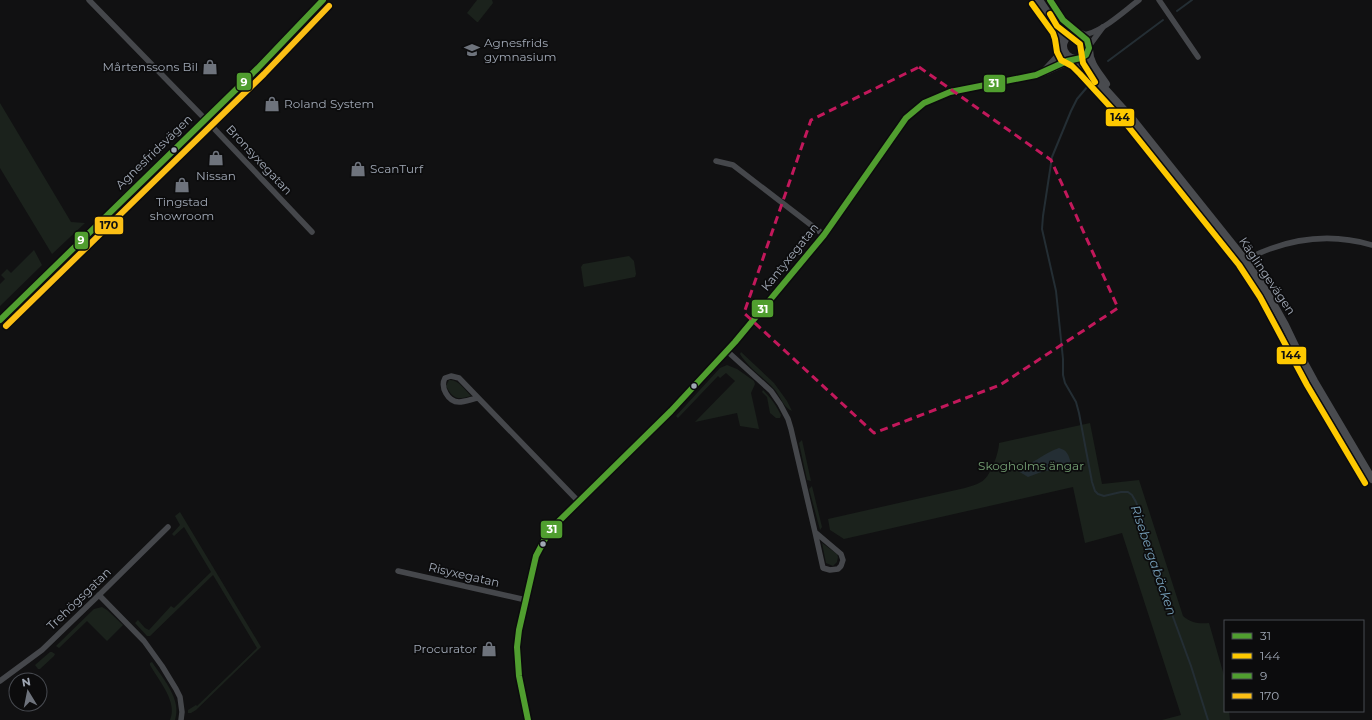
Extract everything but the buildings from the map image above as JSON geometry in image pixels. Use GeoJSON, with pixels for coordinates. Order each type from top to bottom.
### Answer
{"type":"FeatureCollection","features":[{"type":"Feature","properties":{"kind":"main road","name":"Agnesfridsvägen"},"geometry":{"type":"LineString","coordinates":[[0,320],[280,46],[323,0]]}},
{"type":"Feature","properties":{"kind":"main road"},"geometry":{"type":"LineString","coordinates":[[1039,0],[1061,33],[1067,55],[1075,59],[1085,56],[1089,47],[1087,40],[1063,20],[1050,0]]}},
{"type":"Feature","properties":{"kind":"main road"},"geometry":{"type":"LineString","coordinates":[[1064,43],[1071,35],[1080,34]]}},
{"type":"Feature","properties":{"kind":"main road","name":"Käglingevägen"},"geometry":{"type":"LineString","coordinates":[[1089,47],[1089,55],[1092,64],[1133,120],[1245,260],[1267,293],[1314,381],[1372,479]]}},
{"type":"Feature","properties":{"kind":"main road","name":"Käglingevägen"},"geometry":{"type":"LineString","coordinates":[[1075,59],[1086,68],[1133,120]]}},
{"type":"Feature","properties":{"kind":"main road","name":"Käglingevägen"},"geometry":{"type":"LineString","coordinates":[[1348,438],[1372,472]]}},
{"type":"Feature","properties":{"kind":"street","name":"Bronsyxegatan"},"geometry":{"type":"LineString","coordinates":[[89,0],[312,232]]}},
{"type":"Feature","properties":{"kind":"street"},"geometry":{"type":"LineString","coordinates":[[1080,34],[1086,34],[1104,26],[1139,0]]}},
{"type":"Feature","properties":{"kind":"street"},"geometry":{"type":"LineString","coordinates":[[1159,0],[1198,57]]}},
{"type":"Feature","properties":{"kind":"street"},"geometry":{"type":"LineString","coordinates":[[1089,47],[1104,26]]}},
{"type":"Feature","properties":{"kind":"street","name":"Kantyxegatan"},"geometry":{"type":"LineString","coordinates":[[1036,75],[1047,69],[1054,62],[1064,43]]}},
{"type":"Feature","properties":{"kind":"street","name":"Kantyxegatan"},"geometry":{"type":"LineString","coordinates":[[528,720],[519,681],[517,647],[519,630],[533,566],[540,547],[556,524],[672,411],[727,351],[824,235],[898,127],[906,118],[924,103],[950,92],[1036,75],[1075,59]]}},
{"type":"Feature","properties":{"kind":"street"},"geometry":{"type":"LineString","coordinates":[[716,161],[733,165],[824,235]]}},
{"type":"Feature","properties":{"kind":"street"},"geometry":{"type":"LineString","coordinates":[[1245,260],[1275,246],[1326,237],[1345,238],[1372,245]]}},
{"type":"Feature","properties":{"kind":"street"},"geometry":{"type":"LineString","coordinates":[[727,351],[771,390],[786,415],[791,428],[815,532],[824,568],[830,570],[838,568],[843,563],[841,554],[815,532]]}},
{"type":"Feature","properties":{"kind":"street"},"geometry":{"type":"LineString","coordinates":[[478,398],[461,402],[453,401],[444,391],[443,381],[447,376],[455,376],[459,378],[579,502]]}},
{"type":"Feature","properties":{"kind":"street","name":"Trehögsgatan"},"geometry":{"type":"LineString","coordinates":[[0,681],[42,650],[99,596],[168,526]]}},
{"type":"Feature","properties":{"kind":"street","name":"Risyxegatan"},"geometry":{"type":"LineString","coordinates":[[398,571],[526,600]]}},
{"type":"Feature","properties":{"kind":"street"},"geometry":{"type":"LineString","coordinates":[[99,596],[144,641],[162,666],[180,697],[182,712],[180,720]]}},
{"type":"Feature","properties":{"kind":"highlighted area"},"geometry":{"type":"Polygon","coordinates":[[[919,67],[1051,160],[1118,308],[1000,385],[874,433],[744,313],[811,120],[919,67]]]}},
{"type":"Feature","properties":{"kind":"green space"},"geometry":{"type":"Polygon","coordinates":[[[477,0],[492,0],[493,3],[478,22],[467,13],[477,0]]]}},
{"type":"Feature","properties":{"kind":"green space"},"geometry":{"type":"Polygon","coordinates":[[[0,103],[71,222],[85,223],[52,254],[0,168],[0,103]]]}},
{"type":"Feature","properties":{"kind":"green space"},"geometry":{"type":"Polygon","coordinates":[[[34,250],[42,265],[0,306],[0,284],[5,279],[1,275],[7,269],[11,273],[34,250]]]}},
{"type":"Feature","properties":{"kind":"green space"},"geometry":{"type":"Polygon","coordinates":[[[629,256],[634,261],[635,277],[584,287],[581,267],[583,264],[629,256]]]}},
{"type":"Feature","properties":{"kind":"green space"},"geometry":{"type":"Polygon","coordinates":[[[741,352],[774,383],[787,401],[792,411],[785,405],[772,386],[748,364],[740,354],[741,352]]]}},
{"type":"Feature","properties":{"kind":"green space"},"geometry":{"type":"Polygon","coordinates":[[[727,365],[737,369],[754,381],[755,384],[751,393],[759,429],[740,426],[737,413],[695,422],[735,381],[726,373],[720,378],[718,376],[678,418],[676,416],[720,368],[727,365]]]}},
{"type":"Feature","properties":{"kind":"green space"},"geometry":{"type":"Polygon","coordinates":[[[449,380],[458,383],[471,396],[459,398],[453,396],[446,386],[449,380]]]}},
{"type":"Feature","properties":{"kind":"green space"},"geometry":{"type":"Polygon","coordinates":[[[763,390],[777,408],[781,415],[780,418],[776,418],[770,413],[767,397],[762,392],[763,390]]]}},
{"type":"Feature","properties":{"kind":"green space","name":"Skogholms ängar"},"geometry":{"type":"Polygon","coordinates":[[[1090,423],[1102,484],[1139,480],[1183,616],[1195,622],[1209,623],[1224,676],[1224,712],[1229,712],[1230,720],[1162,720],[1181,715],[1122,533],[1085,543],[1073,487],[844,539],[830,530],[828,519],[965,488],[979,483],[988,476],[991,471],[996,459],[999,443],[1090,423]]]}},
{"type":"Feature","properties":{"kind":"green space"},"geometry":{"type":"Polygon","coordinates":[[[802,440],[811,481],[807,480],[799,443],[802,440]]]}},
{"type":"Feature","properties":{"kind":"green space"},"geometry":{"type":"Polygon","coordinates":[[[812,486],[822,527],[820,530],[809,489],[812,486]]]}},
{"type":"Feature","properties":{"kind":"green space"},"geometry":{"type":"Polygon","coordinates":[[[180,512],[261,647],[196,710],[191,713],[188,713],[188,710],[196,705],[197,706],[257,648],[213,575],[150,636],[147,636],[135,623],[138,620],[145,628],[149,630],[171,606],[174,608],[211,572],[184,527],[174,536],[172,534],[180,525],[175,516],[180,512]]]}},
{"type":"Feature","properties":{"kind":"green space"},"geometry":{"type":"Polygon","coordinates":[[[822,543],[837,554],[837,562],[833,566],[826,563],[822,543]]]}},
{"type":"Feature","properties":{"kind":"green space"},"geometry":{"type":"Polygon","coordinates":[[[102,607],[123,625],[107,641],[87,621],[59,648],[56,646],[94,609],[102,607]]]}},
{"type":"Feature","properties":{"kind":"green space"},"geometry":{"type":"Polygon","coordinates":[[[50,652],[55,654],[54,656],[40,669],[38,669],[35,665],[50,652]]]}},
{"type":"Feature","properties":{"kind":"green space"},"geometry":{"type":"Polygon","coordinates":[[[152,662],[166,682],[174,697],[176,704],[175,720],[170,720],[172,706],[170,699],[150,665],[152,662]]]}},
{"type":"Feature","properties":{"kind":"shaded area"},"geometry":{"type":"Polygon","coordinates":[[[1059,448],[1064,450],[1068,456],[1071,464],[1068,468],[1062,470],[1044,471],[1028,477],[1016,468],[1027,465],[1059,448]]]}},
{"type":"Feature","properties":{"kind":"waterway","name":"Risebergabäcken"},"geometry":{"type":"LineString","coordinates":[[1177,11],[1192,0]]}},
{"type":"Feature","properties":{"kind":"waterway","name":"Risebergabäcken"},"geometry":{"type":"LineString","coordinates":[[1108,61],[1163,20]]}},
{"type":"Feature","properties":{"kind":"waterway","name":"Risebergabäcken"},"geometry":{"type":"LineString","coordinates":[[1088,86],[1077,99],[1052,157],[1043,216],[1042,229],[1056,291],[1063,359],[1063,375],[1065,383],[1076,402],[1095,491],[1104,496],[1128,492],[1132,495],[1136,502],[1147,531],[1149,543],[1156,560],[1169,606],[1191,666],[1208,720]]}},
{"type":"Feature","properties":{"kind":"transit line","name":"9"},"geometry":{"type":"LineString","coordinates":[[0,320],[258,68],[323,0]]}},
{"type":"Feature","properties":{"kind":"transit line","name":"31"},"geometry":{"type":"LineString","coordinates":[[528,720],[519,676],[517,647],[519,630],[536,556],[546,537],[556,524],[671,411],[735,342],[824,235],[906,118],[924,103],[950,92],[1036,75],[1067,61],[1081,58],[1086,55],[1089,48],[1087,40],[1063,20],[1050,0]]}},
{"type":"Feature","properties":{"kind":"transit line","name":"144"},"geometry":{"type":"LineString","coordinates":[[1032,4],[1053,33],[1057,52],[1061,60],[1072,66],[1127,125],[1239,265],[1260,297],[1307,385],[1365,483]]}},
{"type":"Feature","properties":{"kind":"transit line","name":"170"},"geometry":{"type":"LineString","coordinates":[[6,326],[264,74],[329,6]]}},
{"type":"Feature","properties":{"kind":"transit line","name":"144"},"geometry":{"type":"LineString","coordinates":[[1050,14],[1057,26],[1080,44],[1083,63],[1095,82]]}},
{"type":"Feature","properties":{"kind":"place","name":"Agnesfrids gymnasium"},"geometry":{"type":"Point","coordinates":[472,50]}},
{"type":"Feature","properties":{"kind":"place","name":"Mårtenssons Bil"},"geometry":{"type":"Point","coordinates":[210,67]}},
{"type":"Feature","properties":{"kind":"place","name":"Roland System"},"geometry":{"type":"Point","coordinates":[272,104]}},
{"type":"Feature","properties":{"kind":"place","name":"Nissan"},"geometry":{"type":"Point","coordinates":[216,158]}},
{"type":"Feature","properties":{"kind":"place","name":"ScanTurf"},"geometry":{"type":"Point","coordinates":[358,169]}},
{"type":"Feature","properties":{"kind":"place","name":"Tingstad showroom"},"geometry":{"type":"Point","coordinates":[182,185]}},
{"type":"Feature","properties":{"kind":"place","name":"Procurator"},"geometry":{"type":"Point","coordinates":[489,649]}}]}
